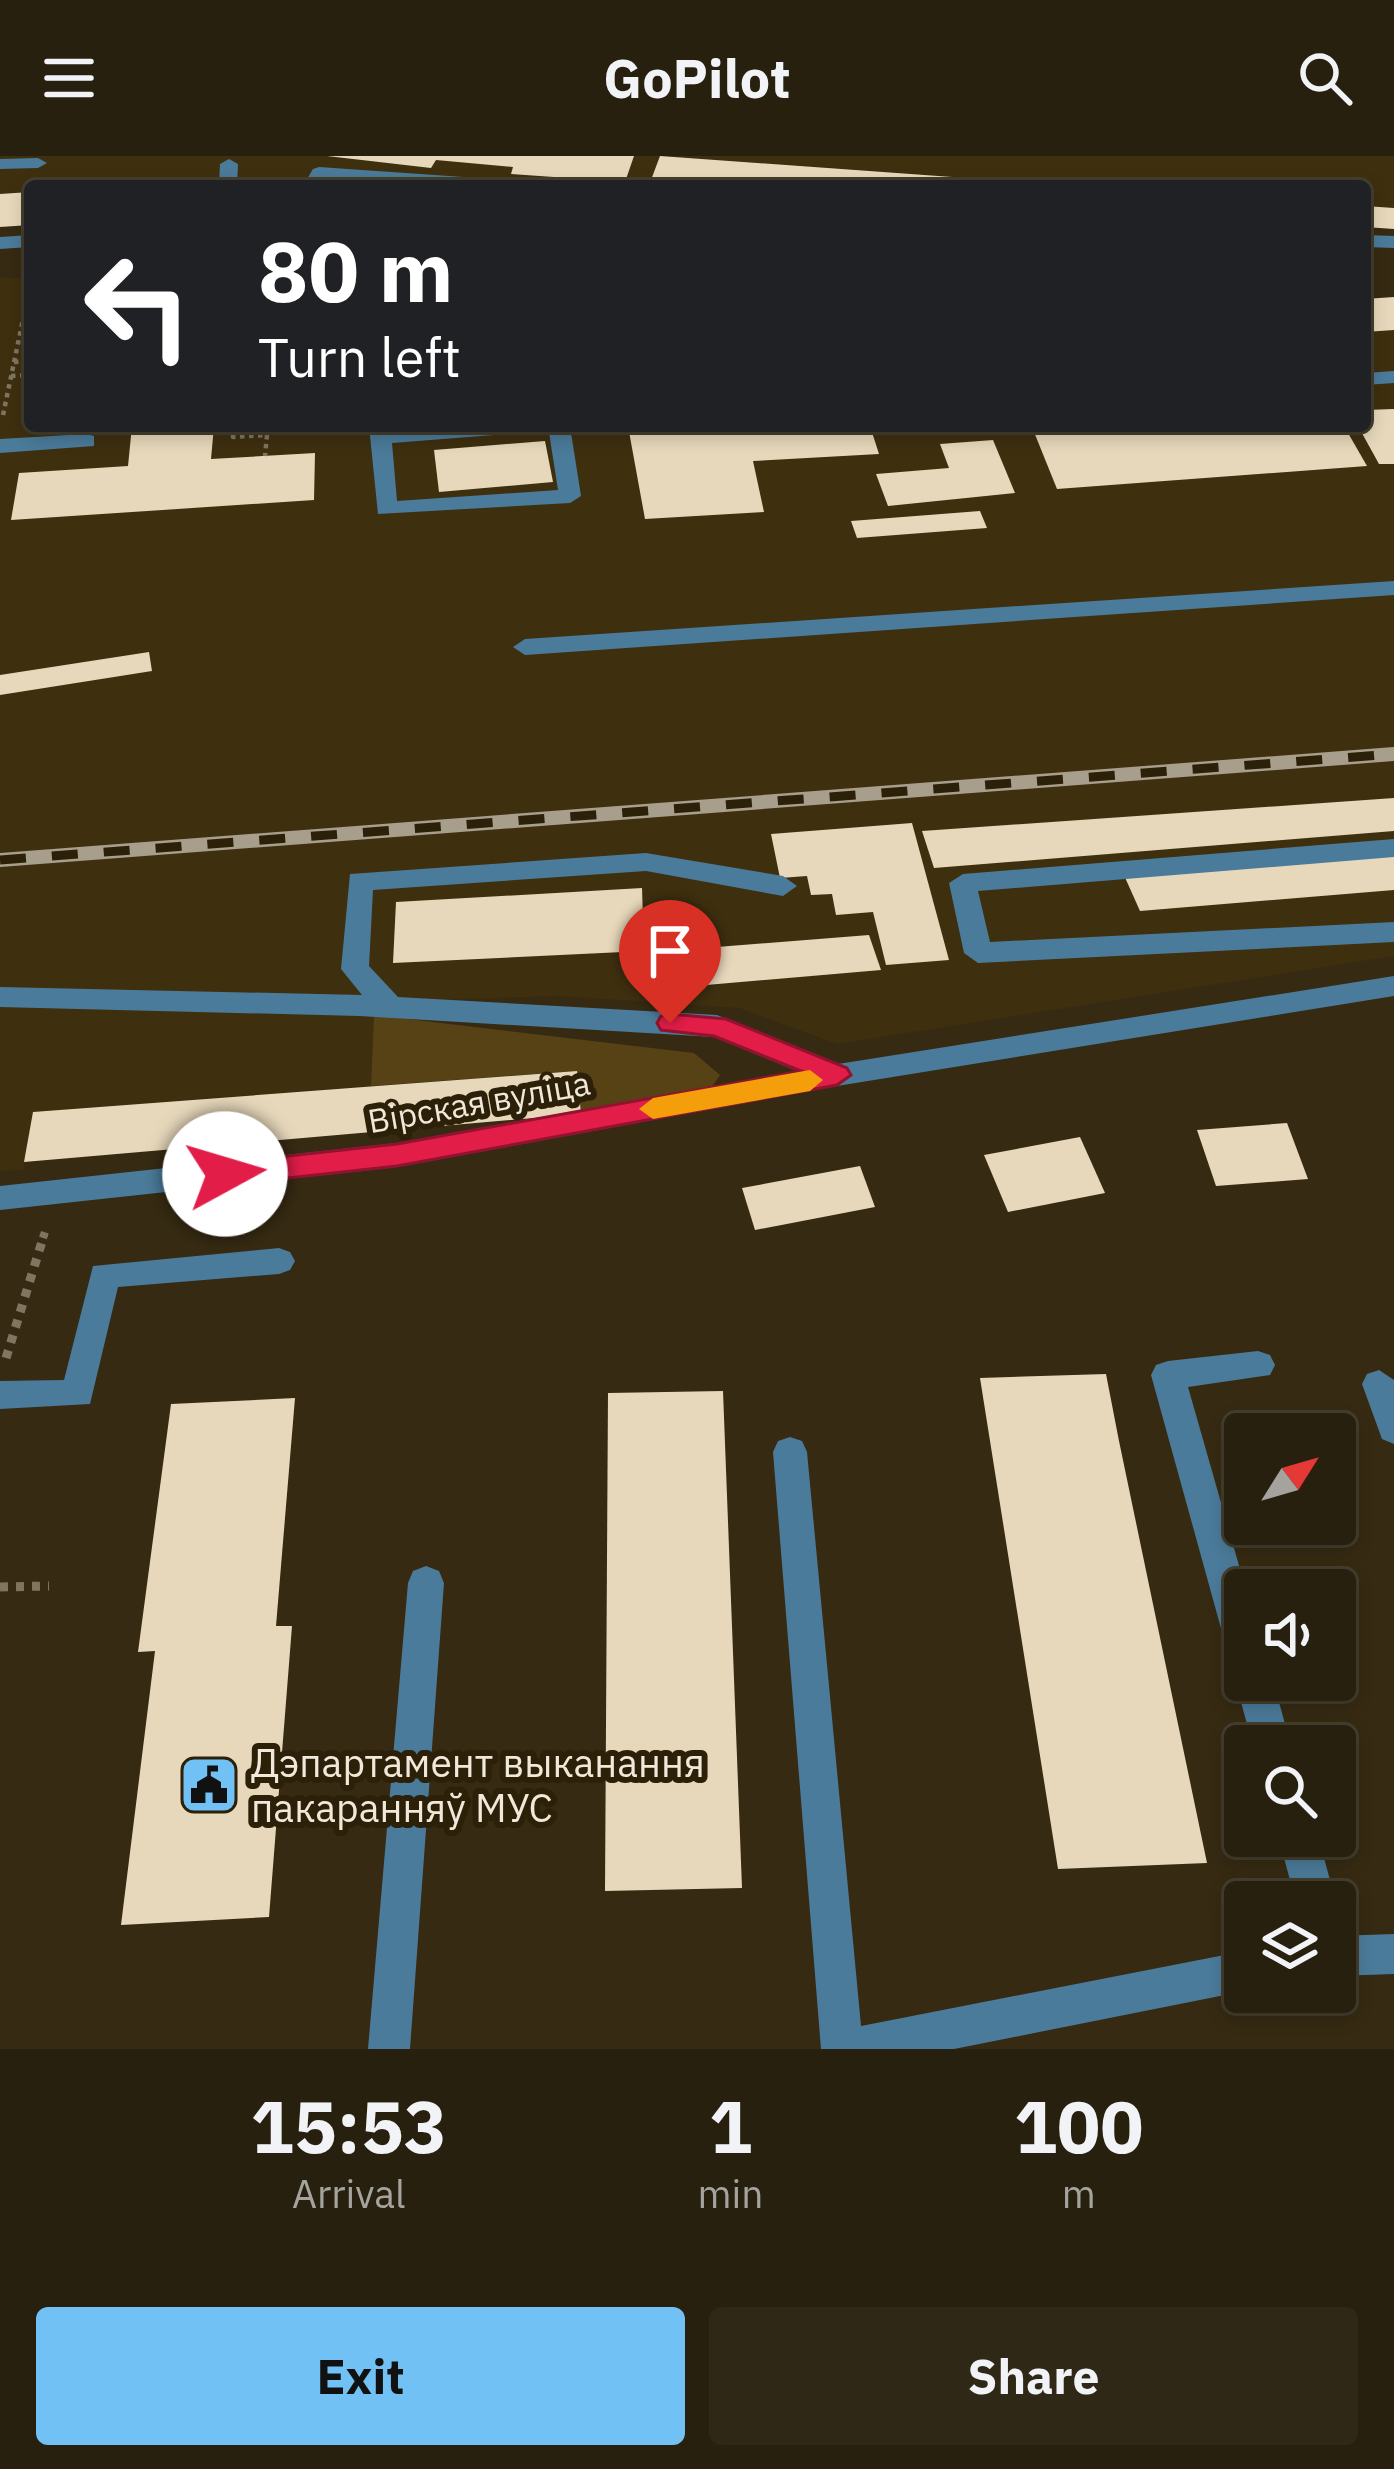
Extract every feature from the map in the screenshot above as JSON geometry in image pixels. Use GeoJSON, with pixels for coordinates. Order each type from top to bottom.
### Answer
{"type":"FeatureCollection","features":[{"type":"Feature","properties":{"kind":"street"},"geometry":{"type":"LineString","coordinates":[[0,164],[38,163]]}},
{"type":"Feature","properties":{"kind":"street"},"geometry":{"type":"LineString","coordinates":[[228,180],[229,164]]}},
{"type":"Feature","properties":{"kind":"street"},"geometry":{"type":"LineString","coordinates":[[315,180],[319,173],[420,180]]}},
{"type":"Feature","properties":{"kind":"street"},"geometry":{"type":"LineString","coordinates":[[381,432],[386,509],[570,496],[560,432]]}},
{"type":"Feature","properties":{"kind":"street"},"geometry":{"type":"LineString","coordinates":[[0,446],[86,441]]}},
{"type":"Feature","properties":{"kind":"street"},"geometry":{"type":"LineString","coordinates":[[525,647],[1394,588]]}},
{"type":"Feature","properties":{"kind":"street"},"geometry":{"type":"LineString","coordinates":[[1394,848],[963,884],[978,952],[1394,932]]}},
{"type":"Feature","properties":{"kind":"street"},"geometry":{"type":"LineString","coordinates":[[390,1007],[356,969],[360,881],[646,862],[784,886]]}},
{"type":"Feature","properties":{"kind":"street","name":"Вірская вуліца"},"geometry":{"type":"LineString","coordinates":[[0,1198],[397,1155],[837,1075],[1394,986]]}},
{"type":"Feature","properties":{"kind":"street"},"geometry":{"type":"LineString","coordinates":[[0,997],[390,1007],[717,1026],[837,1075]]}},
{"type":"Feature","properties":{"kind":"street"},"geometry":{"type":"LineString","coordinates":[[0,1395],[78,1394],[104,1275],[279,1261]]}},
{"type":"Feature","properties":{"kind":"street"},"geometry":{"type":"LineString","coordinates":[[1224,1575],[1168,1376],[1258,1365]]}},
{"type":"Feature","properties":{"kind":"street"},"geometry":{"type":"LineString","coordinates":[[1378,1384],[1394,1429]]}},
{"type":"Feature","properties":{"kind":"street"},"geometry":{"type":"LineString","coordinates":[[790,1452],[845,2049],[1224,1975]]}},
{"type":"Feature","properties":{"kind":"street"},"geometry":{"type":"LineString","coordinates":[[389,2049],[426,1583]]}},
{"type":"Feature","properties":{"kind":"street"},"geometry":{"type":"LineString","coordinates":[[1356,1955],[1394,1954]]}},
{"type":"Feature","properties":{"kind":"path"},"geometry":{"type":"LineString","coordinates":[[0,428],[24,314]]}},
{"type":"Feature","properties":{"kind":"path"},"geometry":{"type":"LineString","coordinates":[[14,362],[24,361]]}},
{"type":"Feature","properties":{"kind":"path"},"geometry":{"type":"LineString","coordinates":[[11,376],[24,375]]}},
{"type":"Feature","properties":{"kind":"path"},"geometry":{"type":"LineString","coordinates":[[233,432],[233,436],[267,435],[266,456]]}},
{"type":"Feature","properties":{"kind":"path"},"geometry":{"type":"LineString","coordinates":[[0,1377],[45,1235],[53,1192]]}},
{"type":"Feature","properties":{"kind":"path"},"geometry":{"type":"LineString","coordinates":[[0,1587],[49,1586]]}},
{"type":"Feature","properties":{"kind":"shaded area"},"geometry":{"type":"Polygon","coordinates":[[[0,156],[660,156],[652,179],[664,180],[24,180],[24,225],[0,227],[0,156]]]}},
{"type":"Feature","properties":{"kind":"shaded area"},"geometry":{"type":"Polygon","coordinates":[[[664,156],[1394,156],[1394,208],[1371,206],[1371,180],[1001,180],[664,156]]]}},
{"type":"Feature","properties":{"kind":"shaded area"},"geometry":{"type":"Polygon","coordinates":[[[0,277],[24,279],[24,432],[1371,432],[1371,332],[1394,330],[1394,956],[837,1044],[739,1008],[559,996],[384,1001],[374,1015],[371,1086],[34,1112],[23,1170],[0,1171],[0,277]]]}},
{"type":"Feature","properties":{"kind":"shaded area"},"geometry":{"type":"Polygon","coordinates":[[[374,1015],[694,1053],[720,1075],[712,1087],[581,1114],[576,1071],[371,1086],[374,1015]]]}},
{"type":"Feature","properties":{"kind":"building"},"geometry":{"type":"Polygon","coordinates":[[[327,156],[634,156],[626,180],[511,174],[513,167],[436,160],[431,168],[327,156]]]}},
{"type":"Feature","properties":{"kind":"building"},"geometry":{"type":"Polygon","coordinates":[[[660,156],[994,180],[651,180],[660,156]]]}},
{"type":"Feature","properties":{"kind":"building"},"geometry":{"type":"Polygon","coordinates":[[[24,192],[24,225],[0,227],[0,194],[24,192]]]}},
{"type":"Feature","properties":{"kind":"building"},"geometry":{"type":"Polygon","coordinates":[[[1371,206],[1394,208],[1394,229],[1371,227],[1371,206]]]}},
{"type":"Feature","properties":{"kind":"building"},"geometry":{"type":"Polygon","coordinates":[[[1394,297],[1394,330],[1371,332],[1371,299],[1394,297]]]}},
{"type":"Feature","properties":{"kind":"building"},"geometry":{"type":"Polygon","coordinates":[[[1394,409],[1394,464],[1379,464],[1361,432],[1371,432],[1371,410],[1394,409]]]}},
{"type":"Feature","properties":{"kind":"building"},"geometry":{"type":"Polygon","coordinates":[[[131,432],[213,432],[211,459],[315,453],[314,500],[11,520],[19,473],[128,466],[131,432]]]}},
{"type":"Feature","properties":{"kind":"building"},"geometry":{"type":"Polygon","coordinates":[[[629,432],[872,432],[879,454],[753,461],[764,512],[645,519],[629,432]]]}},
{"type":"Feature","properties":{"kind":"building"},"geometry":{"type":"Polygon","coordinates":[[[1034,432],[1347,432],[1367,466],[1057,489],[1034,432]]]}},
{"type":"Feature","properties":{"kind":"building"},"geometry":{"type":"Polygon","coordinates":[[[993,440],[1015,493],[888,506],[876,474],[949,468],[940,444],[993,440]]]}},
{"type":"Feature","properties":{"kind":"building"},"geometry":{"type":"Polygon","coordinates":[[[545,441],[553,482],[439,492],[434,450],[545,441]]]}},
{"type":"Feature","properties":{"kind":"building"},"geometry":{"type":"Polygon","coordinates":[[[980,511],[987,528],[857,538],[851,521],[980,511]]]}},
{"type":"Feature","properties":{"kind":"building"},"geometry":{"type":"Polygon","coordinates":[[[149,652],[152,671],[0,695],[0,675],[149,652]]]}},
{"type":"Feature","properties":{"kind":"building"},"geometry":{"type":"Polygon","coordinates":[[[1394,798],[1394,831],[934,868],[922,831],[1394,798]]]}},
{"type":"Feature","properties":{"kind":"building"},"geometry":{"type":"Polygon","coordinates":[[[912,823],[949,960],[886,965],[873,912],[836,915],[832,894],[811,895],[807,876],[780,878],[771,834],[912,823]]]}},
{"type":"Feature","properties":{"kind":"building"},"geometry":{"type":"Polygon","coordinates":[[[1394,854],[1394,890],[1140,911],[1123,873],[1394,854]]]}},
{"type":"Feature","properties":{"kind":"building"},"geometry":{"type":"Polygon","coordinates":[[[642,888],[644,951],[393,963],[396,902],[642,888]]]}},
{"type":"Feature","properties":{"kind":"building"},"geometry":{"type":"Polygon","coordinates":[[[869,935],[881,970],[660,989],[654,952],[869,935]]]}},
{"type":"Feature","properties":{"kind":"building"},"geometry":{"type":"Polygon","coordinates":[[[577,1071],[581,1114],[24,1162],[33,1112],[577,1071]]]}},
{"type":"Feature","properties":{"kind":"building"},"geometry":{"type":"Polygon","coordinates":[[[1287,1123],[1308,1179],[1216,1186],[1197,1130],[1287,1123]]]}},
{"type":"Feature","properties":{"kind":"building"},"geometry":{"type":"Polygon","coordinates":[[[1080,1137],[1105,1193],[1008,1212],[984,1155],[1080,1137]]]}},
{"type":"Feature","properties":{"kind":"building"},"geometry":{"type":"Polygon","coordinates":[[[860,1166],[875,1207],[755,1230],[742,1188],[860,1166]]]}},
{"type":"Feature","properties":{"kind":"building"},"geometry":{"type":"Polygon","coordinates":[[[1106,1374],[1207,1863],[1058,1869],[980,1378],[1106,1374]]]}},
{"type":"Feature","properties":{"kind":"building"},"geometry":{"type":"Polygon","coordinates":[[[723,1391],[742,1888],[605,1891],[608,1393],[723,1391]]]}},
{"type":"Feature","properties":{"kind":"building","name":"Дэпартамент выканання пакаранняў МУС"},"geometry":{"type":"Polygon","coordinates":[[[295,1398],[276,1626],[292,1626],[269,1917],[121,1925],[155,1651],[138,1652],[171,1404],[295,1398]]]}},
{"type":"Feature","properties":{"kind":"railway"},"geometry":{"type":"LineString","coordinates":[[0,860],[1394,754]]}},
{"type":"Feature","properties":{"kind":"slow traffic"},"geometry":{"type":"LineString","coordinates":[[653,1109],[810,1080]]}},
{"type":"Feature","properties":{"kind":"place","name":"Дэпартамент выканання пакаранняў МУС"},"geometry":{"type":"Point","coordinates":[209,1785]}},
{"type":"Feature","properties":{"kind":"route"},"geometry":{"type":"LineString","coordinates":[[225,1174],[397,1155],[837,1075],[717,1026],[670,1023]]}}]}
